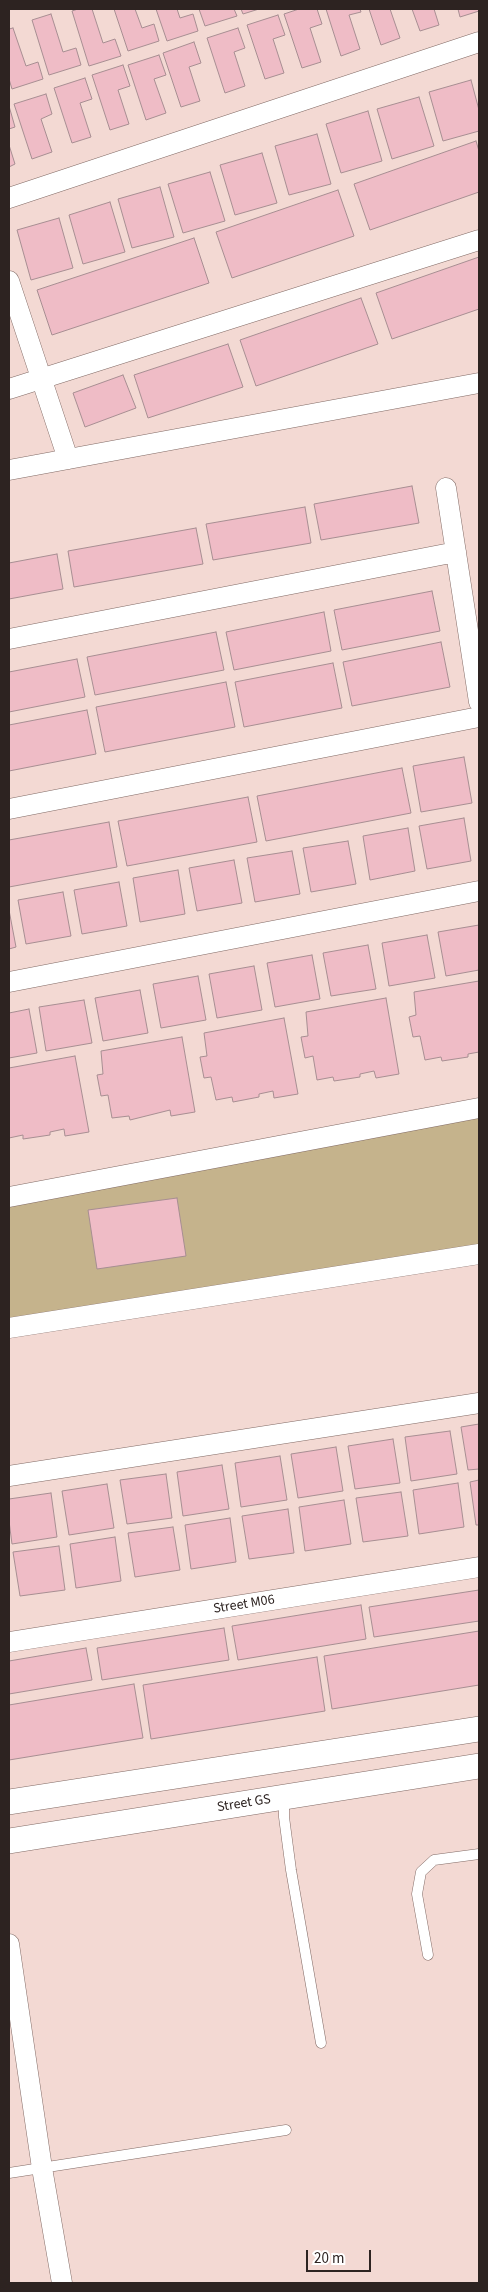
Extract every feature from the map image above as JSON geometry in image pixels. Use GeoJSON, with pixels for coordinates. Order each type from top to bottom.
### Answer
{"type":"FeatureCollection","features":[{"type":"Feature","properties":{"kind":"street"},"geometry":{"type":"LineString","coordinates":[[9,198],[479,42]]}},
{"type":"Feature","properties":{"kind":"street"},"geometry":{"type":"LineString","coordinates":[[9,389],[479,240]]}},
{"type":"Feature","properties":{"kind":"street"},"geometry":{"type":"LineString","coordinates":[[9,281],[68,459]]}},
{"type":"Feature","properties":{"kind":"street"},"geometry":{"type":"LineString","coordinates":[[9,470],[479,383]]}},
{"type":"Feature","properties":{"kind":"street"},"geometry":{"type":"LineString","coordinates":[[446,488],[479,702]]}},
{"type":"Feature","properties":{"kind":"street"},"geometry":{"type":"LineString","coordinates":[[9,639],[456,552]]}},
{"type":"Feature","properties":{"kind":"street"},"geometry":{"type":"LineString","coordinates":[[9,809],[479,717]]}},
{"type":"Feature","properties":{"kind":"street"},"geometry":{"type":"LineString","coordinates":[[9,982],[479,891]]}},
{"type":"Feature","properties":{"kind":"street"},"geometry":{"type":"LineString","coordinates":[[9,1197],[479,1108]]}},
{"type":"Feature","properties":{"kind":"street"},"geometry":{"type":"LineString","coordinates":[[9,1328],[479,1254]]}},
{"type":"Feature","properties":{"kind":"street"},"geometry":{"type":"LineString","coordinates":[[9,1476],[479,1403]]}},
{"type":"Feature","properties":{"kind":"street","name":"Street M06"},"geometry":{"type":"LineString","coordinates":[[9,1642],[479,1568]]}},
{"type":"Feature","properties":{"kind":"street"},"geometry":{"type":"LineString","coordinates":[[9,1802],[477,1729],[479,1766]]}},
{"type":"Feature","properties":{"kind":"street"},"geometry":{"type":"LineString","coordinates":[[275,1761],[284,1798]]}},
{"type":"Feature","properties":{"kind":"street","name":"Street GS"},"geometry":{"type":"LineString","coordinates":[[9,1842],[479,1766]]}},
{"type":"Feature","properties":{"kind":"street"},"geometry":{"type":"LineString","coordinates":[[9,1944],[42,2168],[62,2283]]}},
{"type":"Feature","properties":{"kind":"lane"},"geometry":{"type":"LineString","coordinates":[[284,1798],[284,1817],[291,1870],[321,2043]]}},
{"type":"Feature","properties":{"kind":"lane"},"geometry":{"type":"LineString","coordinates":[[428,1956],[417,1894],[421,1872],[434,1860],[479,1854]]}},
{"type":"Feature","properties":{"kind":"lane"},"geometry":{"type":"LineString","coordinates":[[9,2173],[286,2130]]}},
{"type":"Feature","properties":{"kind":"shaded area"},"geometry":{"type":"Polygon","coordinates":[[[479,1108],[479,1254],[9,1328],[9,1197],[479,1108]]]}},
{"type":"Feature","properties":{"kind":"building"},"geometry":{"type":"Polygon","coordinates":[[[92,9],[103,43],[115,39],[121,56],[89,66],[72,11],[92,9]]]}},
{"type":"Feature","properties":{"kind":"building"},"geometry":{"type":"Polygon","coordinates":[[[114,9],[135,9],[142,28],[154,24],[159,41],[128,51],[114,9]]]}},
{"type":"Feature","properties":{"kind":"building"},"geometry":{"type":"Polygon","coordinates":[[[156,9],[177,9],[180,18],[193,14],[198,31],[167,41],[156,9]]]}},
{"type":"Feature","properties":{"kind":"building"},"geometry":{"type":"Polygon","coordinates":[[[199,9],[234,9],[237,16],[205,26],[199,9]]]}},
{"type":"Feature","properties":{"kind":"building"},"geometry":{"type":"Polygon","coordinates":[[[241,9],[259,9],[243,14],[241,9]]]}},
{"type":"Feature","properties":{"kind":"building"},"geometry":{"type":"Polygon","coordinates":[[[299,9],[317,9],[322,24],[310,28],[321,62],[302,68],[284,14],[299,9]]]}},
{"type":"Feature","properties":{"kind":"building"},"geometry":{"type":"Polygon","coordinates":[[[326,9],[360,9],[361,12],[349,15],[360,49],[341,56],[326,9]]]}},
{"type":"Feature","properties":{"kind":"building"},"geometry":{"type":"Polygon","coordinates":[[[369,9],[390,9],[400,38],[381,45],[369,9]]]}},
{"type":"Feature","properties":{"kind":"building"},"geometry":{"type":"Polygon","coordinates":[[[412,9],[434,9],[439,25],[420,31],[412,9]]]}},
{"type":"Feature","properties":{"kind":"building"},"geometry":{"type":"Polygon","coordinates":[[[458,9],[479,9],[479,11],[460,17],[458,9]]]}},
{"type":"Feature","properties":{"kind":"building"},"geometry":{"type":"Polygon","coordinates":[[[51,14],[63,52],[76,48],[81,65],[49,75],[32,20],[51,14]]]}},
{"type":"Feature","properties":{"kind":"building"},"geometry":{"type":"Polygon","coordinates":[[[278,15],[285,35],[273,39],[284,73],[265,79],[247,25],[278,15]]]}},
{"type":"Feature","properties":{"kind":"building"},"geometry":{"type":"Polygon","coordinates":[[[13,28],[26,66],[38,62],[43,79],[12,89],[9,79],[9,29],[13,28]]]}},
{"type":"Feature","properties":{"kind":"building"},"geometry":{"type":"Polygon","coordinates":[[[238,28],[245,48],[234,52],[245,86],[225,93],[207,38],[238,28]]]}},
{"type":"Feature","properties":{"kind":"building"},"geometry":{"type":"Polygon","coordinates":[[[194,42],[201,63],[189,67],[200,101],[181,107],[163,53],[194,42]]]}},
{"type":"Feature","properties":{"kind":"building"},"geometry":{"type":"Polygon","coordinates":[[[159,55],[166,75],[154,79],[166,113],[146,120],[128,65],[159,55]]]}},
{"type":"Feature","properties":{"kind":"building"},"geometry":{"type":"Polygon","coordinates":[[[123,65],[130,86],[118,90],[129,124],[110,130],[92,75],[123,65]]]}},
{"type":"Feature","properties":{"kind":"building"},"geometry":{"type":"Polygon","coordinates":[[[85,78],[92,99],[80,103],[91,137],[72,143],[54,88],[85,78]]]}},
{"type":"Feature","properties":{"kind":"building"},"geometry":{"type":"Polygon","coordinates":[[[471,80],[479,110],[479,131],[443,141],[429,92],[471,80]]]}},
{"type":"Feature","properties":{"kind":"building"},"geometry":{"type":"Polygon","coordinates":[[[46,94],[52,114],[41,119],[52,152],[32,159],[14,104],[46,94]]]}},
{"type":"Feature","properties":{"kind":"building"},"geometry":{"type":"Polygon","coordinates":[[[419,97],[434,146],[392,159],[377,109],[419,97]]]}},
{"type":"Feature","properties":{"kind":"building"},"geometry":{"type":"Polygon","coordinates":[[[9,106],[15,127],[9,129],[9,106]]]}},
{"type":"Feature","properties":{"kind":"building"},"geometry":{"type":"Polygon","coordinates":[[[368,111],[382,161],[341,173],[326,124],[368,111]]]}},
{"type":"Feature","properties":{"kind":"building"},"geometry":{"type":"Polygon","coordinates":[[[317,134],[331,184],[289,195],[275,146],[317,134]]]}},
{"type":"Feature","properties":{"kind":"building"},"geometry":{"type":"Polygon","coordinates":[[[476,141],[479,151],[479,192],[370,230],[354,184],[476,141]]]}},
{"type":"Feature","properties":{"kind":"building"},"geometry":{"type":"Polygon","coordinates":[[[9,145],[15,164],[9,167],[9,145]]]}},
{"type":"Feature","properties":{"kind":"building"},"geometry":{"type":"Polygon","coordinates":[[[262,153],[277,203],[235,215],[220,165],[262,153]]]}},
{"type":"Feature","properties":{"kind":"building"},"geometry":{"type":"Polygon","coordinates":[[[210,172],[225,221],[183,233],[168,184],[210,172]]]}},
{"type":"Feature","properties":{"kind":"building"},"geometry":{"type":"Polygon","coordinates":[[[160,187],[174,237],[132,248],[118,199],[160,187]]]}},
{"type":"Feature","properties":{"kind":"building"},"geometry":{"type":"Polygon","coordinates":[[[338,190],[354,236],[232,278],[216,232],[338,190]]]}},
{"type":"Feature","properties":{"kind":"building"},"geometry":{"type":"Polygon","coordinates":[[[110,202],[125,252],[83,264],[69,215],[110,202]]]}},
{"type":"Feature","properties":{"kind":"building"},"geometry":{"type":"Polygon","coordinates":[[[59,218],[73,268],[31,280],[17,230],[59,218]]]}},
{"type":"Feature","properties":{"kind":"building"},"geometry":{"type":"Polygon","coordinates":[[[194,238],[209,283],[52,335],[37,290],[194,238]]]}},
{"type":"Feature","properties":{"kind":"building"},"geometry":{"type":"Polygon","coordinates":[[[479,257],[479,309],[392,339],[376,293],[479,257]]]}},
{"type":"Feature","properties":{"kind":"building"},"geometry":{"type":"Polygon","coordinates":[[[361,298],[378,344],[256,386],[240,340],[361,298]]]}},
{"type":"Feature","properties":{"kind":"building"},"geometry":{"type":"Polygon","coordinates":[[[228,344],[243,387],[148,418],[134,375],[228,344]]]}},
{"type":"Feature","properties":{"kind":"building"},"geometry":{"type":"Polygon","coordinates":[[[123,375],[136,408],[85,427],[73,393],[123,375]]]}},
{"type":"Feature","properties":{"kind":"building"},"geometry":{"type":"Polygon","coordinates":[[[412,486],[419,523],[321,540],[314,504],[412,486]]]}},
{"type":"Feature","properties":{"kind":"building"},"geometry":{"type":"Polygon","coordinates":[[[305,507],[311,543],[213,560],[206,524],[305,507]]]}},
{"type":"Feature","properties":{"kind":"building"},"geometry":{"type":"Polygon","coordinates":[[[196,528],[203,564],[74,587],[68,551],[196,528]]]}},
{"type":"Feature","properties":{"kind":"building"},"geometry":{"type":"Polygon","coordinates":[[[57,554],[63,589],[9,599],[9,563],[57,554]]]}},
{"type":"Feature","properties":{"kind":"building"},"geometry":{"type":"Polygon","coordinates":[[[432,591],[440,631],[342,650],[334,610],[432,591]]]}},
{"type":"Feature","properties":{"kind":"building"},"geometry":{"type":"Polygon","coordinates":[[[324,612],[331,651],[234,670],[226,632],[324,612]]]}},
{"type":"Feature","properties":{"kind":"building"},"geometry":{"type":"Polygon","coordinates":[[[216,632],[224,670],[95,695],[87,657],[216,632]]]}},
{"type":"Feature","properties":{"kind":"building"},"geometry":{"type":"Polygon","coordinates":[[[441,642],[450,687],[352,706],[343,662],[441,642]]]}},
{"type":"Feature","properties":{"kind":"building"},"geometry":{"type":"Polygon","coordinates":[[[77,659],[85,697],[9,712],[9,672],[77,659]]]}},
{"type":"Feature","properties":{"kind":"building"},"geometry":{"type":"Polygon","coordinates":[[[333,663],[342,708],[244,727],[235,682],[333,663]]]}},
{"type":"Feature","properties":{"kind":"building"},"geometry":{"type":"Polygon","coordinates":[[[226,682],[235,727],[105,752],[96,707],[226,682]]]}},
{"type":"Feature","properties":{"kind":"building"},"geometry":{"type":"Polygon","coordinates":[[[87,710],[96,754],[9,771],[9,725],[87,710]]]}},
{"type":"Feature","properties":{"kind":"building"},"geometry":{"type":"Polygon","coordinates":[[[464,757],[472,803],[421,812],[413,766],[464,757]]]}},
{"type":"Feature","properties":{"kind":"building"},"geometry":{"type":"Polygon","coordinates":[[[402,768],[411,813],[266,841],[257,796],[402,768]]]}},
{"type":"Feature","properties":{"kind":"building"},"geometry":{"type":"Polygon","coordinates":[[[248,797],[257,842],[127,866],[118,821],[248,797]]]}},
{"type":"Feature","properties":{"kind":"building"},"geometry":{"type":"Polygon","coordinates":[[[464,818],[471,861],[427,869],[419,826],[464,818]]]}},
{"type":"Feature","properties":{"kind":"building"},"geometry":{"type":"Polygon","coordinates":[[[109,822],[117,867],[9,887],[9,840],[109,822]]]}},
{"type":"Feature","properties":{"kind":"building"},"geometry":{"type":"Polygon","coordinates":[[[408,828],[415,871],[370,880],[363,836],[408,828]]]}},
{"type":"Feature","properties":{"kind":"building"},"geometry":{"type":"Polygon","coordinates":[[[348,841],[356,884],[311,892],[303,848],[348,841]]]}},
{"type":"Feature","properties":{"kind":"building"},"geometry":{"type":"Polygon","coordinates":[[[292,851],[300,894],[255,902],[247,858],[292,851]]]}},
{"type":"Feature","properties":{"kind":"building"},"geometry":{"type":"Polygon","coordinates":[[[234,860],[242,903],[197,911],[189,868],[234,860]]]}},
{"type":"Feature","properties":{"kind":"building"},"geometry":{"type":"Polygon","coordinates":[[[178,870],[185,914],[140,922],[133,878],[178,870]]]}},
{"type":"Feature","properties":{"kind":"building"},"geometry":{"type":"Polygon","coordinates":[[[119,882],[127,926],[82,934],[74,890],[119,882]]]}},
{"type":"Feature","properties":{"kind":"building"},"geometry":{"type":"Polygon","coordinates":[[[63,892],[71,936],[26,944],[18,900],[63,892]]]}},
{"type":"Feature","properties":{"kind":"building"},"geometry":{"type":"Polygon","coordinates":[[[9,910],[16,947],[9,949],[9,910]]]}},
{"type":"Feature","properties":{"kind":"building"},"geometry":{"type":"Polygon","coordinates":[[[479,925],[479,970],[446,976],[438,932],[479,925]]]}},
{"type":"Feature","properties":{"kind":"building"},"geometry":{"type":"Polygon","coordinates":[[[427,935],[435,978],[389,986],[382,943],[427,935]]]}},
{"type":"Feature","properties":{"kind":"building"},"geometry":{"type":"Polygon","coordinates":[[[368,945],[376,989],[331,996],[323,953],[368,945]]]}},
{"type":"Feature","properties":{"kind":"building"},"geometry":{"type":"Polygon","coordinates":[[[312,955],[320,999],[275,1007],[267,963],[312,955]]]}},
{"type":"Feature","properties":{"kind":"building"},"geometry":{"type":"Polygon","coordinates":[[[254,966],[262,1010],[217,1018],[209,974],[254,966]]]}},
{"type":"Feature","properties":{"kind":"building"},"geometry":{"type":"Polygon","coordinates":[[[198,976],[206,1020],[161,1028],[153,984],[198,976]]]}},
{"type":"Feature","properties":{"kind":"building"},"geometry":{"type":"Polygon","coordinates":[[[479,981],[479,1052],[468,1054],[468,1057],[442,1061],[441,1057],[425,1060],[420,1036],[413,1037],[409,1017],[416,1015],[414,992],[479,981]]]}},
{"type":"Feature","properties":{"kind":"building"},"geometry":{"type":"Polygon","coordinates":[[[140,990],[148,1033],[103,1041],[95,998],[140,990]]]}},
{"type":"Feature","properties":{"kind":"building"},"geometry":{"type":"Polygon","coordinates":[[[386,998],[399,1074],[376,1078],[374,1071],[360,1074],[360,1077],[334,1081],[333,1077],[317,1080],[313,1056],[305,1058],[301,1037],[308,1036],[306,1012],[386,998]]]}},
{"type":"Feature","properties":{"kind":"building"},"geometry":{"type":"Polygon","coordinates":[[[84,1000],[92,1043],[46,1051],[39,1007],[84,1000]]]}},
{"type":"Feature","properties":{"kind":"building"},"geometry":{"type":"Polygon","coordinates":[[[29,1009],[37,1053],[9,1058],[9,1013],[29,1009]]]}},
{"type":"Feature","properties":{"kind":"building"},"geometry":{"type":"Polygon","coordinates":[[[284,1018],[298,1094],[274,1098],[273,1091],[259,1094],[259,1097],[233,1102],[232,1097],[216,1100],[211,1077],[204,1078],[200,1057],[207,1056],[204,1033],[284,1018]]]}},
{"type":"Feature","properties":{"kind":"building"},"geometry":{"type":"Polygon","coordinates":[[[182,1037],[195,1112],[171,1116],[170,1110],[130,1120],[129,1116],[112,1118],[108,1095],[101,1096],[97,1075],[103,1074],[101,1051],[182,1037]]]}},
{"type":"Feature","properties":{"kind":"building"},"geometry":{"type":"Polygon","coordinates":[[[75,1056],[89,1132],[65,1136],[64,1129],[50,1132],[50,1135],[23,1139],[23,1135],[9,1138],[9,1068],[75,1056]]]}},
{"type":"Feature","properties":{"kind":"building"},"geometry":{"type":"Polygon","coordinates":[[[177,1198],[186,1256],[97,1269],[88,1210],[177,1198]]]}},
{"type":"Feature","properties":{"kind":"building"},"geometry":{"type":"Polygon","coordinates":[[[479,1424],[479,1469],[468,1470],[461,1427],[479,1424]]]}},
{"type":"Feature","properties":{"kind":"building"},"geometry":{"type":"Polygon","coordinates":[[[450,1431],[457,1474],[411,1481],[405,1437],[450,1431]]]}},
{"type":"Feature","properties":{"kind":"building"},"geometry":{"type":"Polygon","coordinates":[[[393,1439],[400,1483],[355,1489],[348,1446],[393,1439]]]}},
{"type":"Feature","properties":{"kind":"building"},"geometry":{"type":"Polygon","coordinates":[[[336,1447],[343,1491],[298,1498],[291,1454],[336,1447]]]}},
{"type":"Feature","properties":{"kind":"building"},"geometry":{"type":"Polygon","coordinates":[[[280,1456],[287,1500],[241,1507],[235,1463],[280,1456]]]}},
{"type":"Feature","properties":{"kind":"building"},"geometry":{"type":"Polygon","coordinates":[[[222,1465],[229,1509],[183,1516],[177,1472],[222,1465]]]}},
{"type":"Feature","properties":{"kind":"building"},"geometry":{"type":"Polygon","coordinates":[[[166,1474],[172,1518],[127,1524],[120,1480],[166,1474]]]}},
{"type":"Feature","properties":{"kind":"building"},"geometry":{"type":"Polygon","coordinates":[[[479,1480],[479,1525],[476,1525],[470,1482],[479,1480]]]}},
{"type":"Feature","properties":{"kind":"building"},"geometry":{"type":"Polygon","coordinates":[[[458,1483],[464,1527],[419,1534],[413,1490],[458,1483]]]}},
{"type":"Feature","properties":{"kind":"building"},"geometry":{"type":"Polygon","coordinates":[[[107,1484],[114,1528],[69,1535],[62,1491],[107,1484]]]}},
{"type":"Feature","properties":{"kind":"building"},"geometry":{"type":"Polygon","coordinates":[[[401,1492],[408,1536],[363,1542],[356,1498],[401,1492]]]}},
{"type":"Feature","properties":{"kind":"building"},"geometry":{"type":"Polygon","coordinates":[[[51,1493],[57,1537],[12,1544],[9,1499],[51,1493]]]}},
{"type":"Feature","properties":{"kind":"building"},"geometry":{"type":"Polygon","coordinates":[[[344,1500],[351,1544],[305,1551],[299,1507],[344,1500]]]}},
{"type":"Feature","properties":{"kind":"building"},"geometry":{"type":"Polygon","coordinates":[[[288,1509],[294,1553],[249,1559],[242,1516],[288,1509]]]}},
{"type":"Feature","properties":{"kind":"building"},"geometry":{"type":"Polygon","coordinates":[[[230,1518],[236,1562],[191,1569],[185,1525],[230,1518]]]}},
{"type":"Feature","properties":{"kind":"building"},"geometry":{"type":"Polygon","coordinates":[[[173,1527],[180,1570],[135,1577],[128,1533],[173,1527]]]}},
{"type":"Feature","properties":{"kind":"building"},"geometry":{"type":"Polygon","coordinates":[[[115,1537],[121,1581],[76,1588],[70,1544],[115,1537]]]}},
{"type":"Feature","properties":{"kind":"building"},"geometry":{"type":"Polygon","coordinates":[[[59,1546],[65,1590],[20,1596],[13,1552],[59,1546]]]}},
{"type":"Feature","properties":{"kind":"building"},"geometry":{"type":"Polygon","coordinates":[[[479,1590],[479,1621],[374,1637],[369,1607],[479,1590]]]}},
{"type":"Feature","properties":{"kind":"building"},"geometry":{"type":"Polygon","coordinates":[[[361,1605],[366,1639],[238,1660],[232,1626],[361,1605]]]}},
{"type":"Feature","properties":{"kind":"building"},"geometry":{"type":"Polygon","coordinates":[[[224,1628],[229,1660],[102,1680],[97,1648],[224,1628]]]}},
{"type":"Feature","properties":{"kind":"building"},"geometry":{"type":"Polygon","coordinates":[[[479,1631],[479,1685],[332,1709],[324,1656],[479,1631]]]}},
{"type":"Feature","properties":{"kind":"building"},"geometry":{"type":"Polygon","coordinates":[[[86,1648],[92,1680],[9,1694],[9,1661],[86,1648]]]}},
{"type":"Feature","properties":{"kind":"building"},"geometry":{"type":"Polygon","coordinates":[[[317,1657],[325,1711],[151,1739],[143,1685],[317,1657]]]}},
{"type":"Feature","properties":{"kind":"building"},"geometry":{"type":"Polygon","coordinates":[[[134,1684],[143,1738],[9,1760],[9,1705],[134,1684]]]}}]}
